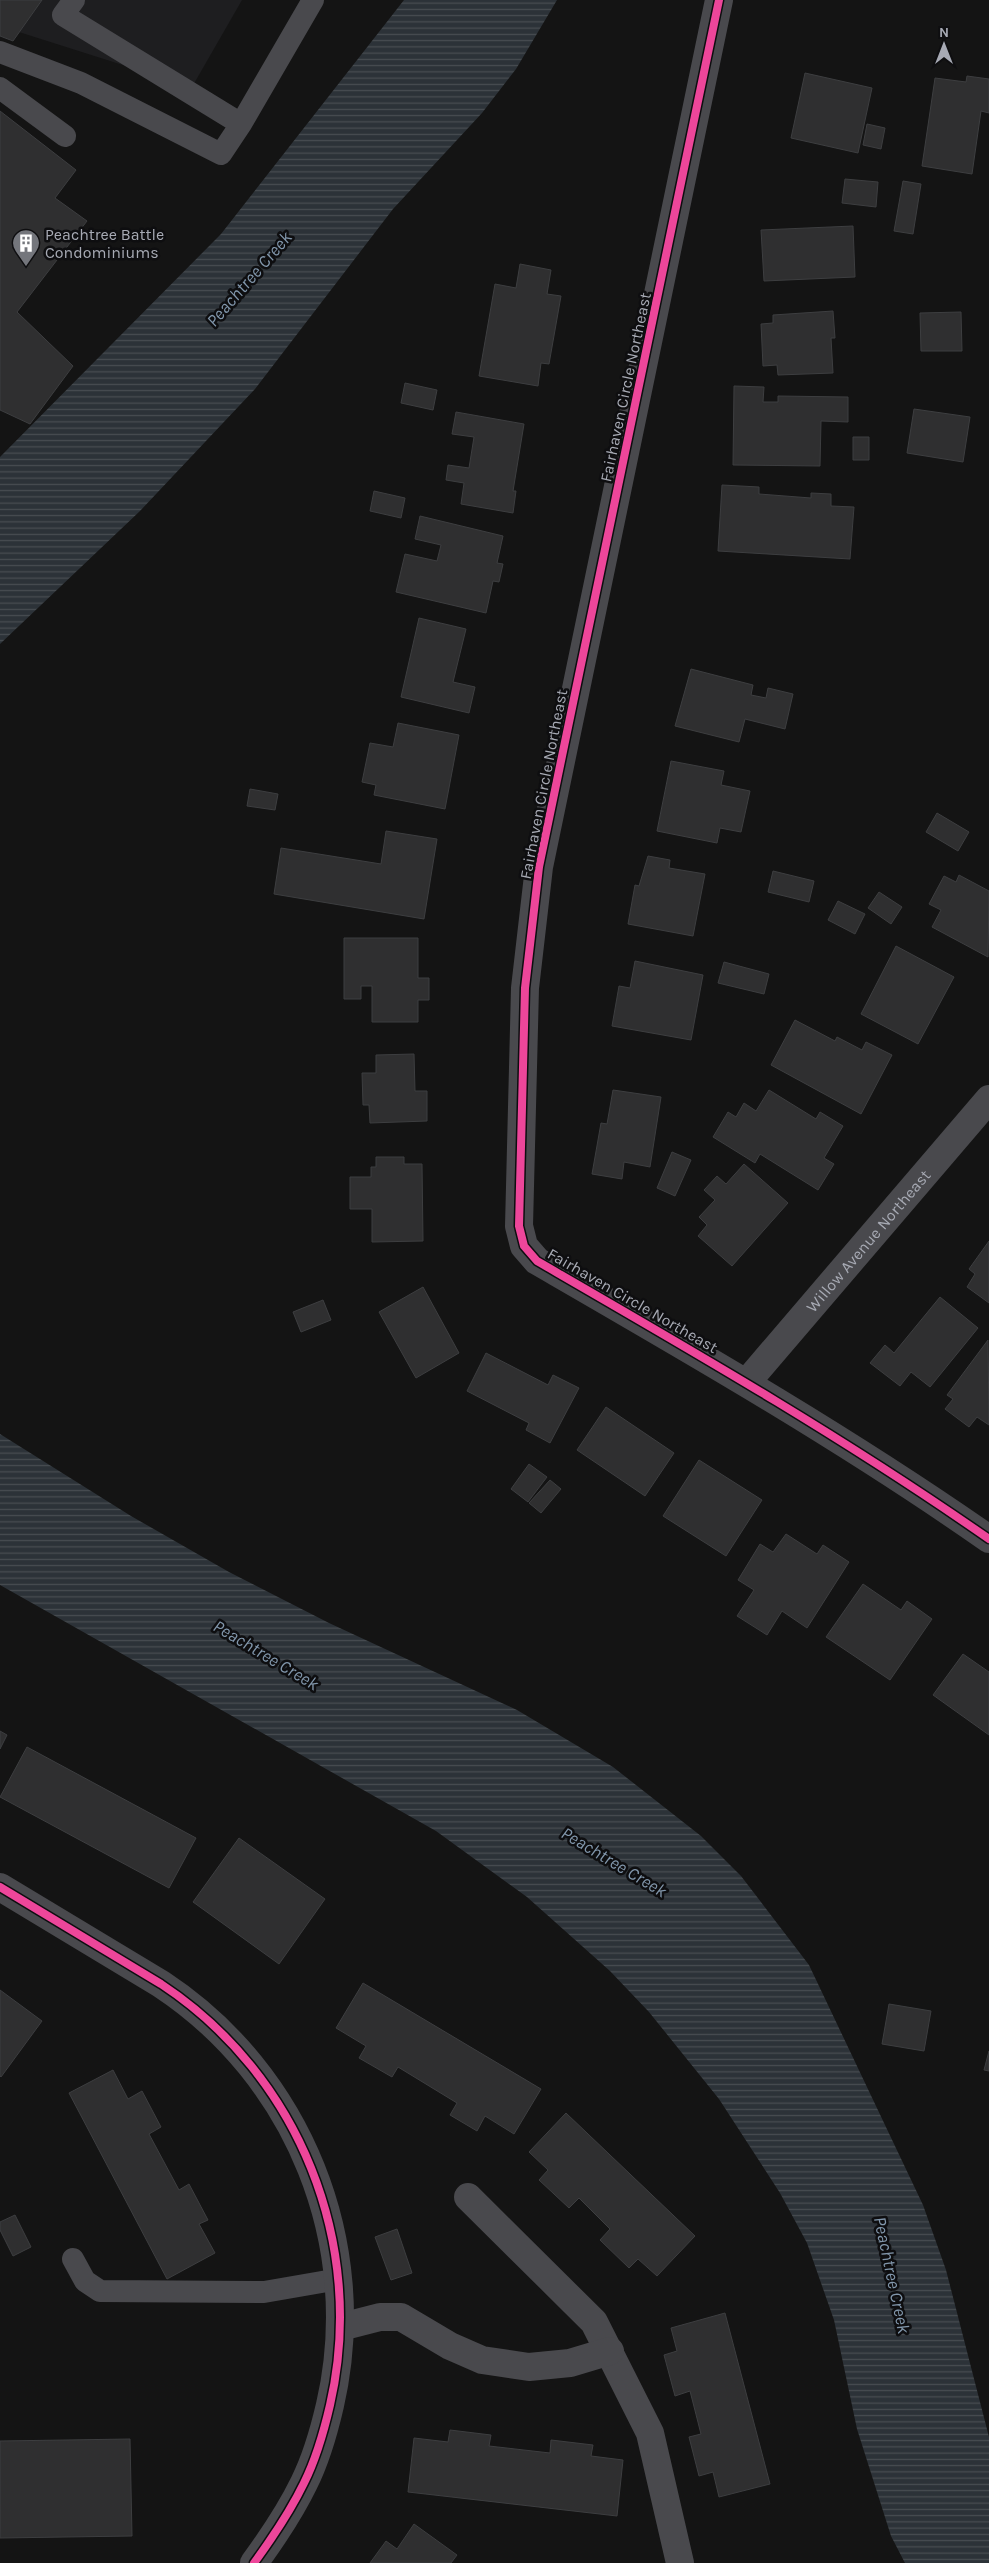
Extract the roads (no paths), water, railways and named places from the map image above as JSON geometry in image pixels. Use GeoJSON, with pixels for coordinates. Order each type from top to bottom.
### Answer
{"type":"FeatureCollection","features":[{"type":"Feature","properties":{"kind":"street","name":"Fairhaven Circle Northeast"},"geometry":{"type":"LineString","coordinates":[[719,0],[539,867],[525,988],[518,1226],[524,1246],[537,1261],[747,1382],[900,1476],[989,1538]]}},
{"type":"Feature","properties":{"kind":"street","name":"Willow Avenue Northeast"},"geometry":{"type":"LineString","coordinates":[[747,1382],[989,1099]]}},
{"type":"Feature","properties":{"kind":"street"},"geometry":{"type":"LineString","coordinates":[[0,1887],[140,1970],[186,2000],[227,2037],[263,2080],[290,2120],[314,2170],[330,2224],[339,2279],[340,2327],[336,2376],[321,2438],[305,2482],[278,2530],[254,2563]]}},
{"type":"Feature","properties":{"kind":"street"},"geometry":{"type":"LineString","coordinates":[[468,2197],[594,2322],[650,2433],[680,2563]]}},
{"type":"Feature","properties":{"kind":"street"},"geometry":{"type":"LineString","coordinates":[[340,2327],[380,2316],[401,2316],[450,2346],[482,2360],[530,2367],[570,2363],[610,2351]]}},
{"type":"Feature","properties":{"kind":"lane"},"geometry":{"type":"LineString","coordinates":[[74,0],[63,15],[241,124]]}},
{"type":"Feature","properties":{"kind":"lane"},"geometry":{"type":"LineString","coordinates":[[0,52],[82,83],[221,154],[241,124],[313,0]]}},
{"type":"Feature","properties":{"kind":"lane"},"geometry":{"type":"LineString","coordinates":[[0,88],[65,136]]}},
{"type":"Feature","properties":{"kind":"lane"},"geometry":{"type":"LineString","coordinates":[[73,2259],[85,2281],[100,2291],[264,2292],[339,2279]]}},
{"type":"Feature","properties":{"kind":"water","name":"Peachtree Creek"},"geometry":{"type":"Polygon","coordinates":[[[404,0],[557,0],[516,69],[482,113],[393,209],[255,389],[140,511],[0,644],[0,457],[221,234],[404,0]]]}},
{"type":"Feature","properties":{"kind":"water","name":"Peachtree Creek"},"geometry":{"type":"Polygon","coordinates":[[[0,1434],[131,1516],[229,1572],[329,1623],[517,1710],[613,1767],[701,1836],[741,1876],[809,1965],[923,2205],[946,2270],[989,2437],[989,2563],[905,2563],[891,2536],[857,2429],[834,2320],[807,2243],[780,2193],[719,2099],[649,2012],[610,1971],[527,1897],[436,1831],[0,1585],[0,1434]]]}},
{"type":"Feature","properties":{"kind":"place","name":"Peachtree Battle Condominiums"},"geometry":{"type":"Point","coordinates":[26,267]}}]}
